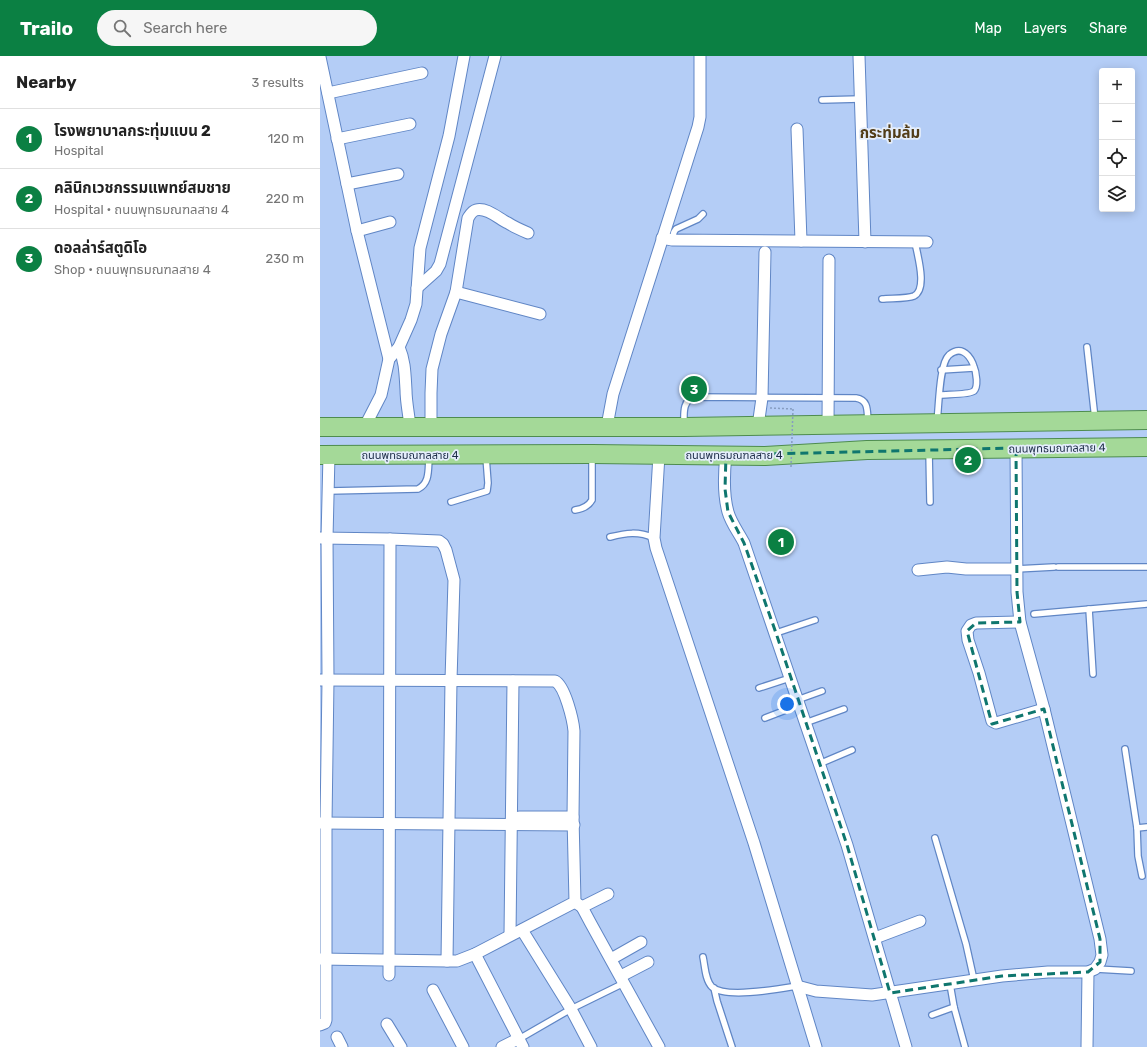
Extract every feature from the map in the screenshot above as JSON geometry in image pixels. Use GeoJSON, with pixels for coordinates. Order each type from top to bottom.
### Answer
{"type":"FeatureCollection","features":[{"type":"Feature","properties":{"kind":"main road"},"geometry":{"type":"LineString","coordinates":[[320,428],[606,426],[684,427],[1147,420]]}},
{"type":"Feature","properties":{"kind":"main road"},"geometry":{"type":"LineString","coordinates":[[440,427],[461,444],[479,455]]}},
{"type":"Feature","properties":{"kind":"main road","name":"ถนนพุทธมณฑลสาย 4"},"geometry":{"type":"LineString","coordinates":[[324,455],[660,454],[765,456],[868,450],[1147,447]]}},
{"type":"Feature","properties":{"kind":"street"},"geometry":{"type":"LineString","coordinates":[[389,359],[399,347],[411,320],[416,304],[420,248],[449,136],[464,56]]}},
{"type":"Feature","properties":{"kind":"street"},"geometry":{"type":"LineString","coordinates":[[417,288],[436,271],[440,264],[495,56]]}},
{"type":"Feature","properties":{"kind":"street"},"geometry":{"type":"LineString","coordinates":[[606,426],[613,394],[667,239],[698,127],[700,117],[700,56]]}},
{"type":"Feature","properties":{"kind":"street"},"geometry":{"type":"LineString","coordinates":[[858,56],[865,242]]}},
{"type":"Feature","properties":{"kind":"street"},"geometry":{"type":"LineString","coordinates":[[320,57],[357,231],[389,359],[381,395],[364,428]]}},
{"type":"Feature","properties":{"kind":"street"},"geometry":{"type":"LineString","coordinates":[[328,93],[422,74]]}},
{"type":"Feature","properties":{"kind":"street"},"geometry":{"type":"LineString","coordinates":[[337,139],[410,124]]}},
{"type":"Feature","properties":{"kind":"street"},"geometry":{"type":"LineString","coordinates":[[798,129],[801,241]]}},
{"type":"Feature","properties":{"kind":"street"},"geometry":{"type":"LineString","coordinates":[[347,184],[398,174]]}},
{"type":"Feature","properties":{"kind":"street"},"geometry":{"type":"LineString","coordinates":[[440,427],[432,369],[441,334],[456,292],[468,218],[471,213],[476,210],[481,210],[488,212],[528,233]]}},
{"type":"Feature","properties":{"kind":"street"},"geometry":{"type":"LineString","coordinates":[[357,231],[390,222]]}},
{"type":"Feature","properties":{"kind":"street"},"geometry":{"type":"LineString","coordinates":[[667,239],[927,242]]}},
{"type":"Feature","properties":{"kind":"street"},"geometry":{"type":"LineString","coordinates":[[758,426],[761,403],[765,252]]}},
{"type":"Feature","properties":{"kind":"street"},"geometry":{"type":"LineString","coordinates":[[828,425],[830,260]]}},
{"type":"Feature","properties":{"kind":"street"},"geometry":{"type":"LineString","coordinates":[[456,292],[540,314]]}},
{"type":"Feature","properties":{"kind":"street"},"geometry":{"type":"LineString","coordinates":[[399,347],[403,356],[405,368],[410,427]]}},
{"type":"Feature","properties":{"kind":"street"},"geometry":{"type":"LineString","coordinates":[[1016,448],[1016,569],[1020,622],[1044,709],[1100,939],[1102,955],[1100,962],[1092,971],[1087,1047]]}},
{"type":"Feature","properties":{"kind":"street"},"geometry":{"type":"LineString","coordinates":[[660,454],[654,538],[656,548],[754,844],[816,1047]]}},
{"type":"Feature","properties":{"kind":"street"},"geometry":{"type":"LineString","coordinates":[[320,1025],[325,1024],[326,1020],[323,959],[324,538],[329,491],[324,455]]}},
{"type":"Feature","properties":{"kind":"street"},"geometry":{"type":"LineString","coordinates":[[726,456],[724,489],[728,512],[744,543],[776,633],[847,845],[906,1047]]}},
{"type":"Feature","properties":{"kind":"street"},"geometry":{"type":"LineString","coordinates":[[324,538],[439,541],[443,544],[446,550],[454,580],[447,961]]}},
{"type":"Feature","properties":{"kind":"street"},"geometry":{"type":"LineString","coordinates":[[389,975],[390,539]]}},
{"type":"Feature","properties":{"kind":"street"},"geometry":{"type":"LineString","coordinates":[[918,570],[947,567],[966,569],[1016,569]]}},
{"type":"Feature","properties":{"kind":"street"},"geometry":{"type":"LineString","coordinates":[[1020,622],[976,623],[970,625],[967,631],[968,640],[992,721],[996,723],[1044,709]]}},
{"type":"Feature","properties":{"kind":"street"},"geometry":{"type":"LineString","coordinates":[[324,680],[555,681],[560,685],[571,715],[574,731],[574,821],[578,904],[623,980],[659,1047]]}},
{"type":"Feature","properties":{"kind":"street"},"geometry":{"type":"LineString","coordinates":[[510,935],[513,681]]}},
{"type":"Feature","properties":{"kind":"street"},"geometry":{"type":"LineString","coordinates":[[323,820],[574,821]]}},
{"type":"Feature","properties":{"kind":"street"},"geometry":{"type":"LineString","coordinates":[[323,959],[457,961],[475,954],[510,935],[578,904],[608,894]]}},
{"type":"Feature","properties":{"kind":"street"},"geometry":{"type":"LineString","coordinates":[[875,938],[920,922]]}},
{"type":"Feature","properties":{"kind":"street"},"geometry":{"type":"LineString","coordinates":[[522,930],[571,1009],[591,1047]]}},
{"type":"Feature","properties":{"kind":"street"},"geometry":{"type":"LineString","coordinates":[[611,959],[641,942]]}},
{"type":"Feature","properties":{"kind":"street"},"geometry":{"type":"LineString","coordinates":[[475,954],[521,1043],[502,1047]]}},
{"type":"Feature","properties":{"kind":"street"},"geometry":{"type":"LineString","coordinates":[[623,980],[648,962]]}},
{"type":"Feature","properties":{"kind":"street"},"geometry":{"type":"LineString","coordinates":[[797,986],[816,991],[855,995],[872,995],[1002,976],[1048,972],[1092,971]]}},
{"type":"Feature","properties":{"kind":"street"},"geometry":{"type":"LineString","coordinates":[[433,990],[463,1047]]}},
{"type":"Feature","properties":{"kind":"street"},"geometry":{"type":"LineString","coordinates":[[387,1024],[401,1047]]}},
{"type":"Feature","properties":{"kind":"lane"},"geometry":{"type":"LineString","coordinates":[[822,100],[860,99]]}},
{"type":"Feature","properties":{"kind":"lane"},"geometry":{"type":"LineString","coordinates":[[667,239],[676,229],[698,219],[703,214]]}},
{"type":"Feature","properties":{"kind":"lane"},"geometry":{"type":"LineString","coordinates":[[882,299],[913,297],[918,293],[921,280],[915,242]]}},
{"type":"Feature","properties":{"kind":"lane"},"geometry":{"type":"LineString","coordinates":[[1087,347],[1095,420]]}},
{"type":"Feature","properties":{"kind":"lane"},"geometry":{"type":"LineString","coordinates":[[936,424],[942,370],[948,356],[954,352],[964,353],[969,356],[972,360],[974,368],[976,385],[973,392],[940,394]]}},
{"type":"Feature","properties":{"kind":"lane"},"geometry":{"type":"LineString","coordinates":[[942,370],[974,368]]}},
{"type":"Feature","properties":{"kind":"lane"},"geometry":{"type":"LineString","coordinates":[[684,427],[684,408],[686,402],[690,398],[695,397],[761,403],[828,398],[862,399],[866,403],[868,424]]}},
{"type":"Feature","properties":{"kind":"lane"},"geometry":{"type":"LineString","coordinates":[[929,449],[930,502]]}},
{"type":"Feature","properties":{"kind":"lane"},"geometry":{"type":"LineString","coordinates":[[575,510],[583,509],[590,504],[592,500],[592,454]]}},
{"type":"Feature","properties":{"kind":"lane"},"geometry":{"type":"LineString","coordinates":[[329,491],[418,489],[426,483],[428,476],[429,455]]}},
{"type":"Feature","properties":{"kind":"lane"},"geometry":{"type":"LineString","coordinates":[[451,502],[487,491],[488,483],[479,455]]}},
{"type":"Feature","properties":{"kind":"lane"},"geometry":{"type":"LineString","coordinates":[[610,537],[631,532],[645,534],[654,538]]}},
{"type":"Feature","properties":{"kind":"lane"},"geometry":{"type":"LineString","coordinates":[[1016,569],[1056,567],[1147,567]]}},
{"type":"Feature","properties":{"kind":"lane"},"geometry":{"type":"LineString","coordinates":[[1034,614],[1147,604]]}},
{"type":"Feature","properties":{"kind":"lane"},"geometry":{"type":"LineString","coordinates":[[1089,609],[1093,674]]}},
{"type":"Feature","properties":{"kind":"lane"},"geometry":{"type":"LineString","coordinates":[[776,633],[815,620]]}},
{"type":"Feature","properties":{"kind":"lane"},"geometry":{"type":"LineString","coordinates":[[759,688],[790,678]]}},
{"type":"Feature","properties":{"kind":"lane"},"geometry":{"type":"LineString","coordinates":[[765,718],[822,691]]}},
{"type":"Feature","properties":{"kind":"lane"},"geometry":{"type":"LineString","coordinates":[[805,723],[844,709]]}},
{"type":"Feature","properties":{"kind":"lane"},"geometry":{"type":"LineString","coordinates":[[1125,749],[1137,828],[1138,856],[1142,876]]}},
{"type":"Feature","properties":{"kind":"lane"},"geometry":{"type":"LineString","coordinates":[[819,764],[852,750]]}},
{"type":"Feature","properties":{"kind":"lane"},"geometry":{"type":"LineString","coordinates":[[1137,828],[1147,827]]}},
{"type":"Feature","properties":{"kind":"lane"},"geometry":{"type":"LineString","coordinates":[[935,838],[966,944],[974,980]]}},
{"type":"Feature","properties":{"kind":"lane"},"geometry":{"type":"LineString","coordinates":[[703,957],[708,982],[714,988],[725,991],[757,992],[797,986]]}},
{"type":"Feature","properties":{"kind":"lane"},"geometry":{"type":"LineString","coordinates":[[1092,971],[1131,971]]}},
{"type":"Feature","properties":{"kind":"lane"},"geometry":{"type":"LineString","coordinates":[[521,1043],[571,1009],[623,980]]}},
{"type":"Feature","properties":{"kind":"lane"},"geometry":{"type":"LineString","coordinates":[[950,984],[954,1007],[965,1047]]}},
{"type":"Feature","properties":{"kind":"lane"},"geometry":{"type":"LineString","coordinates":[[714,988],[732,1047]]}},
{"type":"Feature","properties":{"kind":"lane"},"geometry":{"type":"LineString","coordinates":[[932,1015],[954,1007]]}},
{"type":"Feature","properties":{"kind":"path"},"geometry":{"type":"LineString","coordinates":[[761,403],[793,409],[791,467]]}},
{"type":"Feature","properties":{"kind":"highlighted area"},"geometry":{"type":"Polygon","coordinates":[[[1016,448],[1017,592],[1020,622],[976,623],[967,631],[992,724],[1044,709],[1100,939],[1100,962],[1088,972],[1002,976],[890,993],[847,845],[776,633],[744,543],[728,512],[725,489],[726,455],[1016,448]]]}},
{"type":"Feature","properties":{"kind":"place","name":"ดอลล่าร์สตูดิโอ"},"geometry":{"type":"Point","coordinates":[694,389]}},
{"type":"Feature","properties":{"kind":"place","name":"คลินิกเวชกรรมแพทย์สมชาย"},"geometry":{"type":"Point","coordinates":[968,460]}},
{"type":"Feature","properties":{"kind":"place","name":"โรงพยาบาลกระทุ่มแบน 2"},"geometry":{"type":"Point","coordinates":[781,542]}},
{"type":"Feature","properties":{"kind":"district","name":"กระทุ่มล้ม"},"geometry":{"type":"Point","coordinates":[890,133]}}]}
